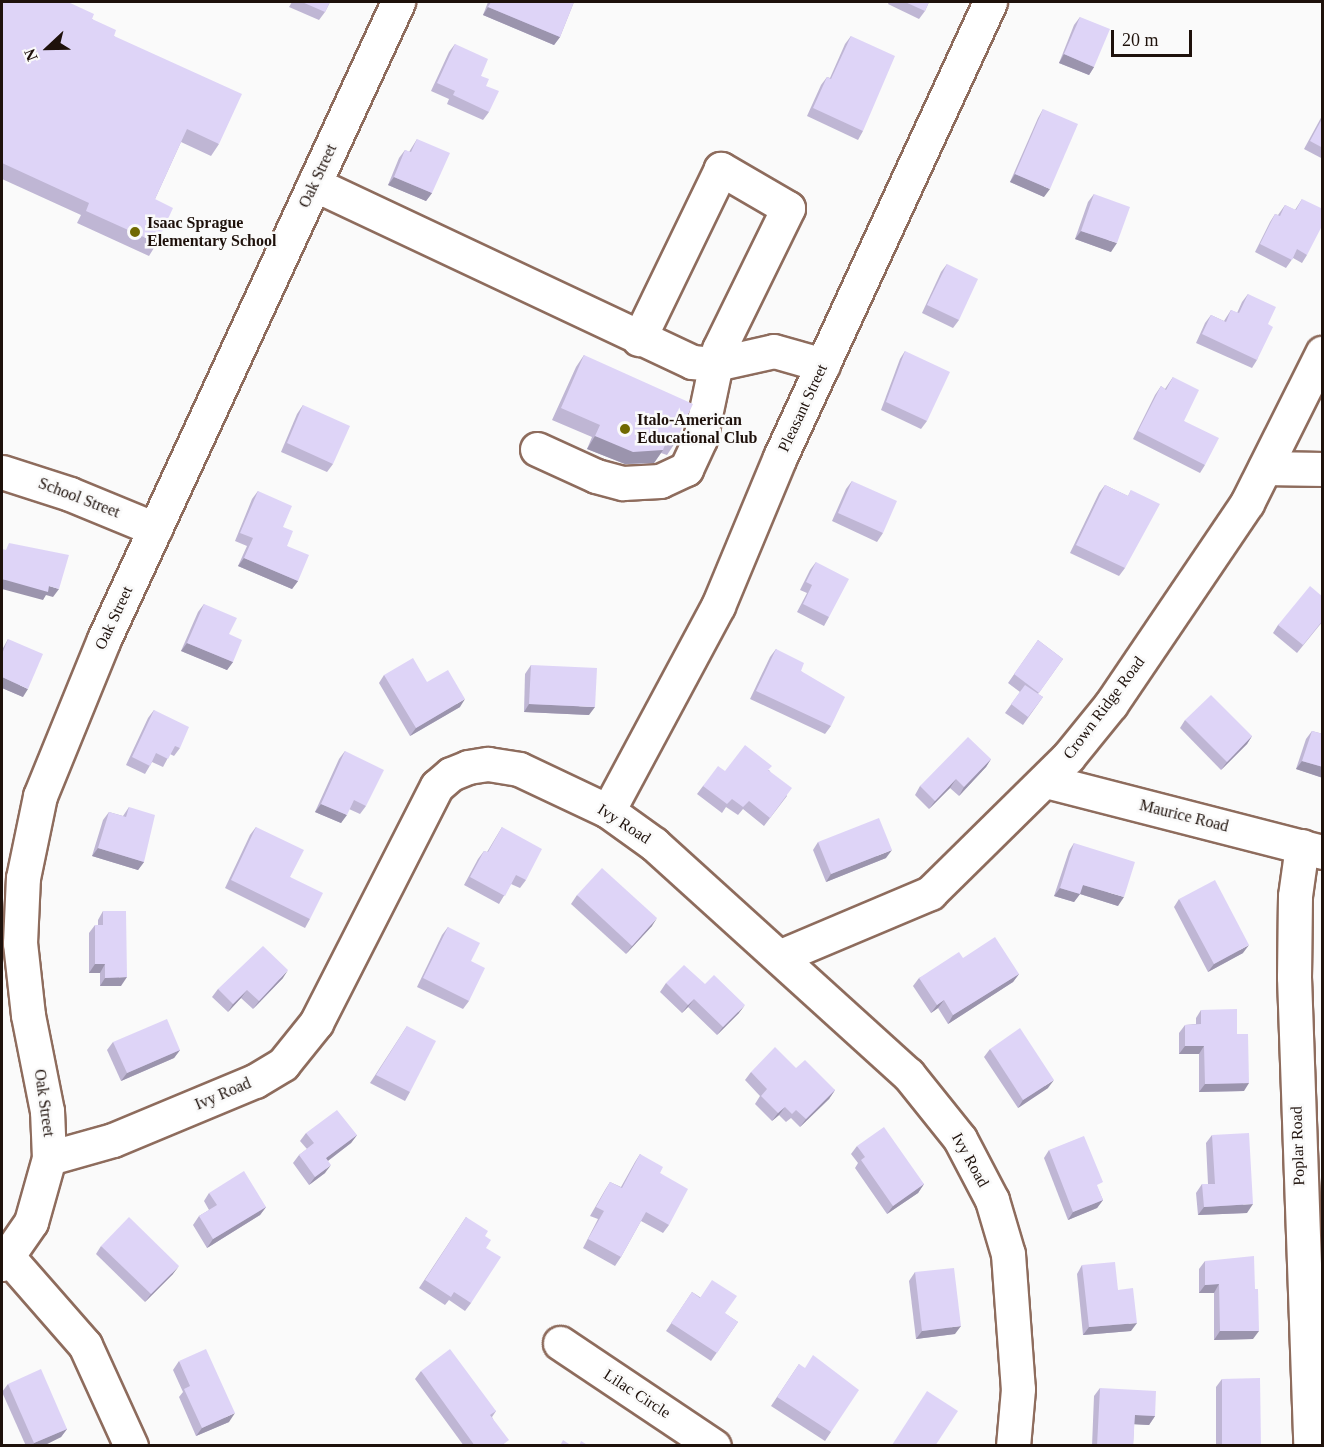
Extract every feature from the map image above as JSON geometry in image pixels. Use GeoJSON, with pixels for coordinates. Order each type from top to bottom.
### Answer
{"type":"FeatureCollection","features":[{"type":"Feature","properties":{"kind":"street","name":"Oak Street"},"geometry":{"type":"LineString","coordinates":[[5,1261],[31,1222],[49,1158],[47,1111],[21,955],[23,878],[29,837],[65,729],[398,2]]}},
{"type":"Feature","properties":{"kind":"street","name":"Pleasant Street"},"geometry":{"type":"LineString","coordinates":[[608,811],[718,606],[769,481],[990,2]]}},
{"type":"Feature","properties":{"kind":"street"},"geometry":{"type":"LineString","coordinates":[[537,449],[609,480],[646,483],[680,474],[691,462],[700,439],[722,342],[788,208],[720,169],[639,339]]}},
{"type":"Feature","properties":{"kind":"street"},"geometry":{"type":"LineString","coordinates":[[314,184],[692,362],[716,364],[774,351],[823,365]]}},
{"type":"Feature","properties":{"kind":"street","name":"Crown Ridge Road"},"geometry":{"type":"LineString","coordinates":[[781,956],[930,893],[1046,781],[1111,704],[1237,520],[1323,353]]}},
{"type":"Feature","properties":{"kind":"street"},"geometry":{"type":"LineString","coordinates":[[1265,468],[1323,469]]}},
{"type":"Feature","properties":{"kind":"street","name":"School Street"},"geometry":{"type":"LineString","coordinates":[[2,472],[80,497],[155,529]]}},
{"type":"Feature","properties":{"kind":"street","name":"Ivy Road"},"geometry":{"type":"LineString","coordinates":[[49,1158],[84,1151],[255,1081],[291,1057],[316,1023],[432,793],[451,774],[478,765],[509,766],[608,811],[654,844],[781,956],[922,1090],[977,1167],[998,1214],[1008,1254],[1018,1389],[1013,1446]]}},
{"type":"Feature","properties":{"kind":"street","name":"Maurice Road"},"geometry":{"type":"LineString","coordinates":[[1046,781],[1312,849]]}},
{"type":"Feature","properties":{"kind":"street","name":"Poplar Road"},"geometry":{"type":"LineString","coordinates":[[1310,1446],[1294,989],[1294,917],[1312,849]]}},
{"type":"Feature","properties":{"kind":"street"},"geometry":{"type":"LineString","coordinates":[[5,1261],[85,1345],[131,1446]]}},
{"type":"Feature","properties":{"kind":"street","name":"Lilac Circle"},"geometry":{"type":"LineString","coordinates":[[560,1343],[714,1446]]}},
{"type":"Feature","properties":{"kind":"building"},"geometry":{"type":"Polygon","coordinates":[[[2,2],[68,2],[94,14],[92,19],[116,30],[114,36],[242,94],[219,144],[187,129],[155,199],[173,208],[157,243],[86,211],[89,203],[2,163],[2,2]]]}},
{"type":"Feature","properties":{"kind":"building"},"geometry":{"type":"Polygon","coordinates":[[[302,2],[330,2],[325,12],[302,2]]]}},
{"type":"Feature","properties":{"kind":"building"},"geometry":{"type":"Polygon","coordinates":[[[491,2],[574,2],[560,37],[488,7],[491,2]]]}},
{"type":"Feature","properties":{"kind":"building"},"geometry":{"type":"Polygon","coordinates":[[[905,2],[929,2],[925,11],[905,2]]]}},
{"type":"Feature","properties":{"kind":"building"},"geometry":{"type":"Polygon","coordinates":[[[1080,17],[1110,29],[1094,67],[1064,54],[1080,17]]]}},
{"type":"Feature","properties":{"kind":"building"},"geometry":{"type":"Polygon","coordinates":[[[851,36],[895,56],[863,131],[813,108],[827,77],[831,79],[851,36]]]}},
{"type":"Feature","properties":{"kind":"building"},"geometry":{"type":"Polygon","coordinates":[[[455,44],[488,59],[481,76],[489,79],[486,86],[499,91],[489,112],[453,95],[455,91],[437,83],[455,44]]]}},
{"type":"Feature","properties":{"kind":"building"},"geometry":{"type":"Polygon","coordinates":[[[1043,109],[1078,124],[1050,189],[1015,174],[1043,109]]]}},
{"type":"Feature","properties":{"kind":"building"},"geometry":{"type":"Polygon","coordinates":[[[1323,117],[1323,148],[1310,141],[1323,117]]]}},
{"type":"Feature","properties":{"kind":"building"},"geometry":{"type":"Polygon","coordinates":[[[417,139],[450,153],[432,193],[394,177],[405,150],[411,152],[417,139]]]}},
{"type":"Feature","properties":{"kind":"building"},"geometry":{"type":"Polygon","coordinates":[[[1094,194],[1130,207],[1117,243],[1081,231],[1094,194]]]}},
{"type":"Feature","properties":{"kind":"building"},"geometry":{"type":"Polygon","coordinates":[[[1302,199],[1323,209],[1323,224],[1307,255],[1297,249],[1292,260],[1260,244],[1275,214],[1280,216],[1285,205],[1296,210],[1302,199]]]}},
{"type":"Feature","properties":{"kind":"building"},"geometry":{"type":"Polygon","coordinates":[[[947,264],[978,279],[959,320],[927,305],[947,264]]]}},
{"type":"Feature","properties":{"kind":"building"},"geometry":{"type":"Polygon","coordinates":[[[1248,294],[1276,307],[1268,324],[1273,327],[1257,360],[1202,334],[1211,315],[1226,322],[1231,310],[1239,313],[1248,294]]]}},
{"type":"Feature","properties":{"kind":"building"},"geometry":{"type":"Polygon","coordinates":[[[905,351],[950,372],[927,421],[886,402],[905,351]]]}},
{"type":"Feature","properties":{"kind":"building","name":"Italo-American Educational Club"},"geometry":{"type":"Polygon","coordinates":[[[584,355],[693,404],[675,443],[667,440],[663,450],[633,452],[595,436],[600,425],[561,408],[584,355]]]}},
{"type":"Feature","properties":{"kind":"building"},"geometry":{"type":"Polygon","coordinates":[[[1173,377],[1199,390],[1184,421],[1219,438],[1205,465],[1138,431],[1161,386],[1166,390],[1173,377]]]}},
{"type":"Feature","properties":{"kind":"building"},"geometry":{"type":"Polygon","coordinates":[[[303,405],[350,426],[333,464],[287,443],[303,405]]]}},
{"type":"Feature","properties":{"kind":"building"},"geometry":{"type":"Polygon","coordinates":[[[852,481],[897,501],[883,533],[838,513],[852,481]]]}},
{"type":"Feature","properties":{"kind":"building"},"geometry":{"type":"Polygon","coordinates":[[[1105,485],[1128,496],[1131,490],[1160,504],[1125,568],[1076,545],[1105,485]]]}},
{"type":"Feature","properties":{"kind":"building"},"geometry":{"type":"Polygon","coordinates":[[[258,491],[292,506],[283,527],[293,531],[287,546],[309,555],[298,581],[244,558],[253,538],[240,533],[258,491]]]}},
{"type":"Feature","properties":{"kind":"building"},"geometry":{"type":"Polygon","coordinates":[[[9,543],[69,555],[59,589],[49,586],[48,592],[2,579],[2,549],[6,550],[9,543]]]}},
{"type":"Feature","properties":{"kind":"building"},"geometry":{"type":"Polygon","coordinates":[[[816,562],[849,579],[829,617],[803,604],[812,585],[806,582],[816,562]]]}},
{"type":"Feature","properties":{"kind":"building"},"geometry":{"type":"Polygon","coordinates":[[[1310,586],[1323,597],[1323,620],[1303,645],[1278,625],[1310,586]]]}},
{"type":"Feature","properties":{"kind":"building"},"geometry":{"type":"Polygon","coordinates":[[[204,604],[237,618],[229,634],[242,640],[233,662],[187,643],[204,604]]]}},
{"type":"Feature","properties":{"kind":"building"},"geometry":{"type":"Polygon","coordinates":[[[8,639],[43,654],[28,689],[2,677],[2,654],[8,639]]]}},
{"type":"Feature","properties":{"kind":"building"},"geometry":{"type":"Polygon","coordinates":[[[1038,640],[1063,659],[1039,693],[1014,674],[1038,640]]]}},
{"type":"Feature","properties":{"kind":"building"},"geometry":{"type":"Polygon","coordinates":[[[776,649],[804,663],[801,671],[845,697],[831,726],[756,691],[776,649]]]}},
{"type":"Feature","properties":{"kind":"building"},"geometry":{"type":"Polygon","coordinates":[[[413,658],[427,682],[448,670],[465,699],[416,728],[384,675],[413,658]]]}},
{"type":"Feature","properties":{"kind":"building"},"geometry":{"type":"Polygon","coordinates":[[[531,665],[597,668],[595,707],[529,704],[531,665]]]}},
{"type":"Feature","properties":{"kind":"building"},"geometry":{"type":"Polygon","coordinates":[[[1025,685],[1043,697],[1028,717],[1011,704],[1025,685]]]}},
{"type":"Feature","properties":{"kind":"building"},"geometry":{"type":"Polygon","coordinates":[[[1211,695],[1252,736],[1227,762],[1185,720],[1211,695]]]}},
{"type":"Feature","properties":{"kind":"building"},"geometry":{"type":"Polygon","coordinates":[[[154,710],[189,727],[180,748],[175,746],[168,759],[156,753],[150,766],[132,757],[154,710]]]}},
{"type":"Feature","properties":{"kind":"building"},"geometry":{"type":"Polygon","coordinates":[[[1312,731],[1323,734],[1323,767],[1302,761],[1312,731]]]}},
{"type":"Feature","properties":{"kind":"building"},"geometry":{"type":"Polygon","coordinates":[[[968,737],[991,759],[964,787],[956,779],[935,801],[920,786],[968,737]]]}},
{"type":"Feature","properties":{"kind":"building"},"geometry":{"type":"Polygon","coordinates":[[[745,745],[772,766],[768,770],[792,788],[770,818],[749,801],[743,807],[732,799],[727,804],[703,786],[718,766],[725,771],[745,745]]]}},
{"type":"Feature","properties":{"kind":"building"},"geometry":{"type":"Polygon","coordinates":[[[345,751],[384,770],[366,806],[354,800],[347,815],[321,804],[345,751]]]}},
{"type":"Feature","properties":{"kind":"building"},"geometry":{"type":"Polygon","coordinates":[[[129,807],[155,815],[144,862],[98,848],[109,812],[126,817],[129,807]]]}},
{"type":"Feature","properties":{"kind":"building"},"geometry":{"type":"Polygon","coordinates":[[[879,818],[892,850],[831,874],[818,842],[879,818]]]}},
{"type":"Feature","properties":{"kind":"building"},"geometry":{"type":"Polygon","coordinates":[[[256,827],[304,850],[290,877],[323,893],[310,919],[231,880],[256,827]]]}},
{"type":"Feature","properties":{"kind":"building"},"geometry":{"type":"Polygon","coordinates":[[[502,827],[542,849],[526,880],[516,875],[505,896],[470,877],[484,851],[488,852],[502,827]]]}},
{"type":"Feature","properties":{"kind":"building"},"geometry":{"type":"Polygon","coordinates":[[[1074,843],[1135,862],[1124,897],[1083,885],[1080,894],[1060,888],[1074,843]]]}},
{"type":"Feature","properties":{"kind":"building"},"geometry":{"type":"Polygon","coordinates":[[[602,868],[657,918],[632,946],[577,895],[602,868]]]}},
{"type":"Feature","properties":{"kind":"building"},"geometry":{"type":"Polygon","coordinates":[[[1215,880],[1249,945],[1214,964],[1179,899],[1215,880]]]}},
{"type":"Feature","properties":{"kind":"building"},"geometry":{"type":"Polygon","coordinates":[[[103,911],[126,911],[127,977],[105,978],[105,964],[95,964],[95,925],[103,925],[103,911]]]}},
{"type":"Feature","properties":{"kind":"building"},"geometry":{"type":"Polygon","coordinates":[[[448,927],[480,943],[471,961],[485,968],[469,1001],[423,978],[448,927]]]}},
{"type":"Feature","properties":{"kind":"building"},"geometry":{"type":"Polygon","coordinates":[[[995,937],[1019,974],[953,1015],[944,1000],[937,1005],[919,978],[959,952],[963,958],[995,937]]]}},
{"type":"Feature","properties":{"kind":"building"},"geometry":{"type":"Polygon","coordinates":[[[263,946],[288,970],[259,1001],[247,990],[233,1004],[218,989],[263,946]]]}},
{"type":"Feature","properties":{"kind":"building"},"geometry":{"type":"Polygon","coordinates":[[[684,965],[705,984],[714,975],[745,1005],[723,1027],[694,999],[688,1005],[666,983],[684,965]]]}},
{"type":"Feature","properties":{"kind":"building"},"geometry":{"type":"Polygon","coordinates":[[[1237,1009],[1237,1034],[1248,1034],[1249,1083],[1205,1084],[1204,1046],[1185,1046],[1185,1025],[1201,1024],[1201,1010],[1237,1009]]]}},
{"type":"Feature","properties":{"kind":"building"},"geometry":{"type":"Polygon","coordinates":[[[167,1019],[180,1050],[127,1073],[113,1042],[167,1019]]]}},
{"type":"Feature","properties":{"kind":"building"},"geometry":{"type":"Polygon","coordinates":[[[407,1026],[436,1041],[410,1092],[376,1075],[407,1026]]]}},
{"type":"Feature","properties":{"kind":"building"},"geometry":{"type":"Polygon","coordinates":[[[1020,1028],[1054,1080],[1023,1100],[990,1049],[1020,1028]]]}},
{"type":"Feature","properties":{"kind":"building"},"geometry":{"type":"Polygon","coordinates":[[[775,1047],[796,1068],[805,1060],[835,1090],[806,1119],[796,1110],[792,1114],[785,1107],[778,1113],[761,1096],[767,1089],[751,1072],[775,1047]]]}},
{"type":"Feature","properties":{"kind":"building"},"geometry":{"type":"Polygon","coordinates":[[[337,1110],[357,1135],[326,1158],[331,1165],[315,1177],[299,1155],[314,1143],[306,1133],[337,1110]]]}},
{"type":"Feature","properties":{"kind":"building"},"geometry":{"type":"Polygon","coordinates":[[[884,1127],[924,1184],[893,1206],[861,1160],[865,1157],[857,1146],[884,1127]]]}},
{"type":"Feature","properties":{"kind":"building"},"geometry":{"type":"Polygon","coordinates":[[[1249,1133],[1253,1204],[1204,1207],[1202,1184],[1215,1184],[1212,1135],[1249,1133]]]}},
{"type":"Feature","properties":{"kind":"building"},"geometry":{"type":"Polygon","coordinates":[[[1084,1136],[1103,1182],[1097,1185],[1103,1200],[1073,1212],[1049,1150],[1084,1136]]]}},
{"type":"Feature","properties":{"kind":"building"},"geometry":{"type":"Polygon","coordinates":[[[640,1154],[663,1167],[660,1173],[688,1189],[669,1225],[646,1212],[621,1257],[588,1239],[604,1211],[596,1207],[610,1182],[622,1188],[640,1154]]]}},
{"type":"Feature","properties":{"kind":"building"},"geometry":{"type":"Polygon","coordinates":[[[244,1171],[266,1207],[213,1239],[199,1216],[217,1205],[209,1193],[244,1171]]]}},
{"type":"Feature","properties":{"kind":"building"},"geometry":{"type":"Polygon","coordinates":[[[129,1217],[179,1266],[151,1294],[101,1246],[129,1217]]]}},
{"type":"Feature","properties":{"kind":"building"},"geometry":{"type":"Polygon","coordinates":[[[466,1217],[488,1231],[485,1236],[491,1240],[486,1248],[501,1257],[471,1303],[454,1292],[451,1297],[425,1280],[466,1217]]]}},
{"type":"Feature","properties":{"kind":"building"},"geometry":{"type":"Polygon","coordinates":[[[1254,1256],[1259,1331],[1220,1331],[1219,1284],[1205,1285],[1205,1261],[1254,1256]]]}},
{"type":"Feature","properties":{"kind":"building"},"geometry":{"type":"Polygon","coordinates":[[[1115,1262],[1118,1290],[1133,1288],[1137,1323],[1089,1327],[1082,1265],[1115,1262]]]}},
{"type":"Feature","properties":{"kind":"building"},"geometry":{"type":"Polygon","coordinates":[[[954,1268],[961,1326],[922,1331],[915,1272],[954,1268]]]}},
{"type":"Feature","properties":{"kind":"building"},"geometry":{"type":"Polygon","coordinates":[[[712,1280],[737,1296],[725,1313],[738,1322],[717,1353],[671,1323],[692,1292],[700,1298],[712,1280]]]}},
{"type":"Feature","properties":{"kind":"building"},"geometry":{"type":"Polygon","coordinates":[[[206,1349],[235,1413],[202,1428],[184,1389],[190,1386],[179,1361],[206,1349]]]}},
{"type":"Feature","properties":{"kind":"building"},"geometry":{"type":"Polygon","coordinates":[[[450,1349],[496,1411],[490,1415],[509,1440],[501,1446],[475,1446],[421,1371],[450,1349]]]}},
{"type":"Feature","properties":{"kind":"building"},"geometry":{"type":"Polygon","coordinates":[[[813,1355],[859,1390],[831,1432],[777,1397],[799,1364],[805,1368],[813,1355]]]}},
{"type":"Feature","properties":{"kind":"building"},"geometry":{"type":"Polygon","coordinates":[[[41,1369],[67,1429],[34,1443],[8,1384],[41,1369]]]}},
{"type":"Feature","properties":{"kind":"building"},"geometry":{"type":"Polygon","coordinates":[[[1260,1378],[1261,1446],[1222,1446],[1222,1379],[1260,1378]]]}},
{"type":"Feature","properties":{"kind":"building"},"geometry":{"type":"Polygon","coordinates":[[[1100,1388],[1156,1391],[1155,1416],[1135,1415],[1133,1446],[1097,1446],[1100,1388]]]}},
{"type":"Feature","properties":{"kind":"building"},"geometry":{"type":"Polygon","coordinates":[[[927,1391],[958,1411],[935,1446],[892,1445],[927,1391]]]}},
{"type":"Feature","properties":{"kind":"building"},"geometry":{"type":"Polygon","coordinates":[[[563,1440],[572,1446],[560,1446],[563,1440]]]}},
{"type":"Feature","properties":{"kind":"building"},"geometry":{"type":"Polygon","coordinates":[[[581,1441],[589,1446],[579,1446],[581,1441]]]}},
{"type":"Feature","properties":{"kind":"place","name":"Isaac Sprague Elementary School"},"geometry":{"type":"Point","coordinates":[135,232]}},
{"type":"Feature","properties":{"kind":"place","name":"Italo-American Educational Club"},"geometry":{"type":"Point","coordinates":[625,429]}}]}
